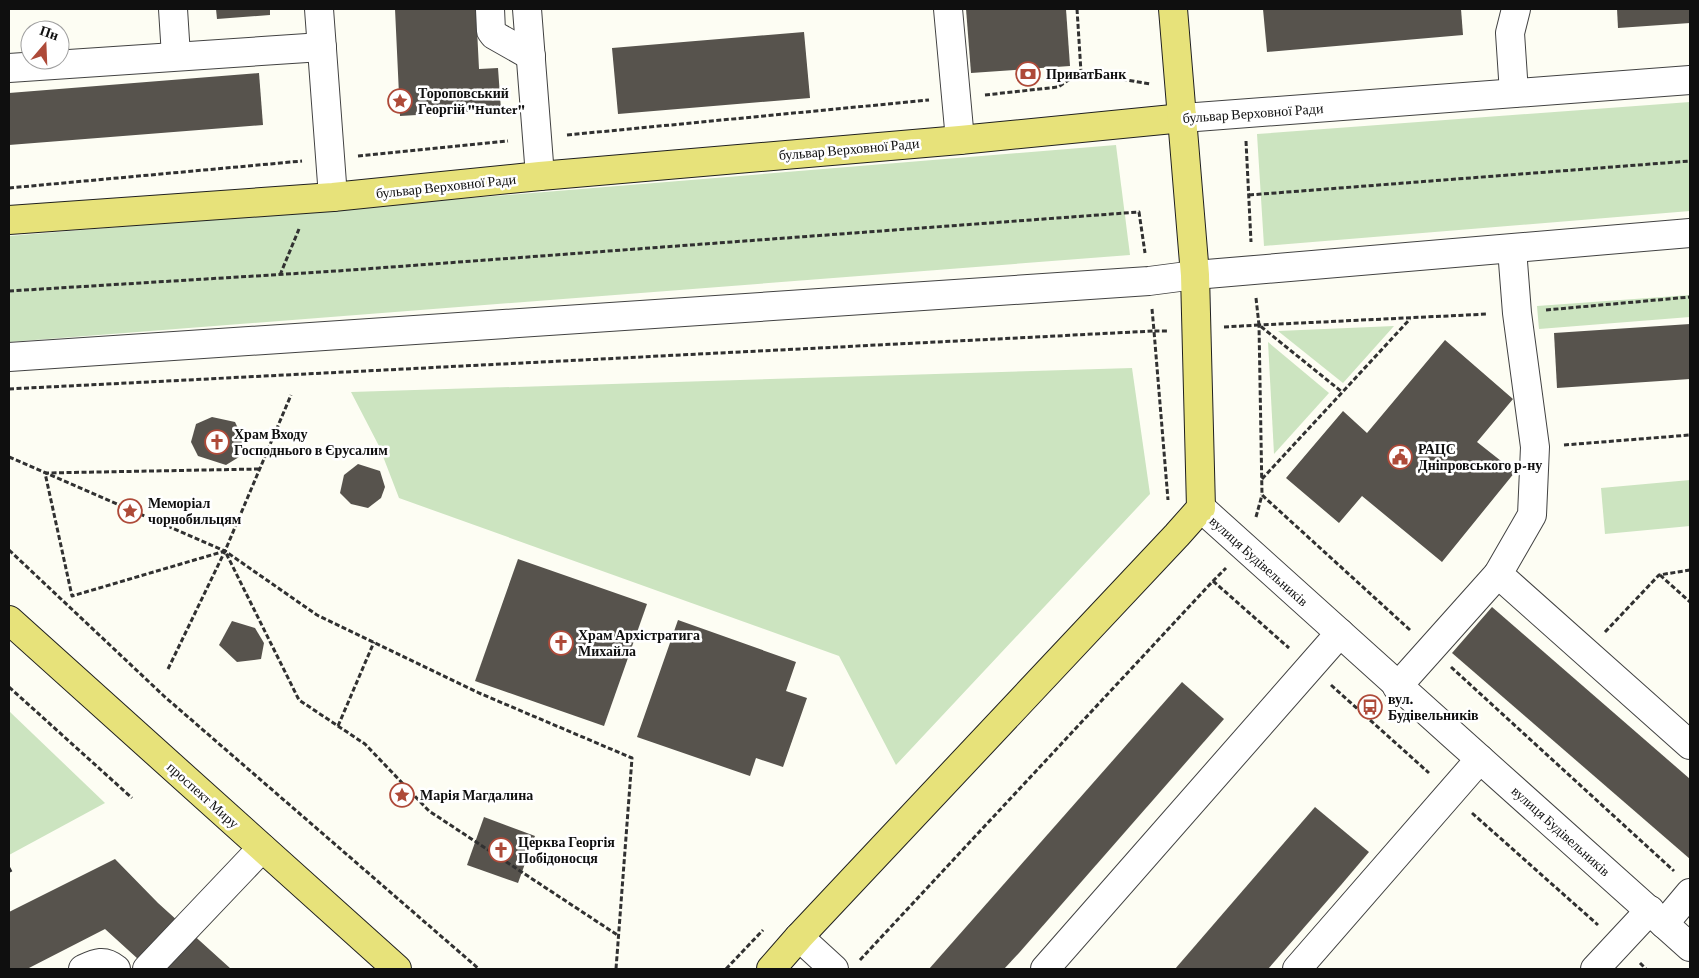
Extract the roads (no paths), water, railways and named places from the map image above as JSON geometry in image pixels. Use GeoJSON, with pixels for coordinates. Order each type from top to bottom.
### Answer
{"type":"FeatureCollection","features":[{"type":"Feature","properties":{"kind":"main road","name":"вулиця Будівельників"},"geometry":{"type":"LineString","coordinates":[[1174,9],[1195,275],[1201,508]]}},
{"type":"Feature","properties":{"kind":"main road","name":"бульвар Верховної Ради"},"geometry":{"type":"LineString","coordinates":[[9,220],[333,197],[540,176],[960,140],[1183,118]]}},
{"type":"Feature","properties":{"kind":"main road"},"geometry":{"type":"LineString","coordinates":[[771,969],[1201,508]]}},
{"type":"Feature","properties":{"kind":"main road","name":"проспект Миру"},"geometry":{"type":"LineString","coordinates":[[9,620],[398,969]]}},
{"type":"Feature","properties":{"kind":"street"},"geometry":{"type":"LineString","coordinates":[[173,9],[176,56]]}},
{"type":"Feature","properties":{"kind":"street"},"geometry":{"type":"LineString","coordinates":[[319,9],[333,197]]}},
{"type":"Feature","properties":{"kind":"street"},"geometry":{"type":"LineString","coordinates":[[490,9],[491,31],[494,35],[530,56]]}},
{"type":"Feature","properties":{"kind":"street"},"geometry":{"type":"LineString","coordinates":[[527,9],[540,176]]}},
{"type":"Feature","properties":{"kind":"street"},"geometry":{"type":"LineString","coordinates":[[948,9],[960,140]]}},
{"type":"Feature","properties":{"kind":"street"},"geometry":{"type":"LineString","coordinates":[[1514,93],[1510,33],[1516,9]]}},
{"type":"Feature","properties":{"kind":"street"},"geometry":{"type":"LineString","coordinates":[[9,68],[322,47]]}},
{"type":"Feature","properties":{"kind":"street","name":"бульвар Верховної Ради"},"geometry":{"type":"LineString","coordinates":[[1183,118],[1690,80]]}},
{"type":"Feature","properties":{"kind":"street"},"geometry":{"type":"LineString","coordinates":[[9,357],[1149,281],[1195,275],[1690,233]]}},
{"type":"Feature","properties":{"kind":"street"},"geometry":{"type":"LineString","coordinates":[[1397,687],[1498,574],[1532,514],[1535,447],[1517,313],[1512,249]]}},
{"type":"Feature","properties":{"kind":"street","name":"вулиця Будівельників"},"geometry":{"type":"LineString","coordinates":[[1201,508],[1397,687],[1690,947]]}},
{"type":"Feature","properties":{"kind":"street"},"geometry":{"type":"LineString","coordinates":[[1498,574],[1690,745]]}},
{"type":"Feature","properties":{"kind":"street"},"geometry":{"type":"LineString","coordinates":[[1045,969],[1340,633]]}},
{"type":"Feature","properties":{"kind":"street"},"geometry":{"type":"LineString","coordinates":[[1297,969],[1480,759]]}},
{"type":"Feature","properties":{"kind":"street"},"geometry":{"type":"LineString","coordinates":[[148,969],[262,848]]}},
{"type":"Feature","properties":{"kind":"street"},"geometry":{"type":"LineString","coordinates":[[1595,969],[1657,917],[1683,883]]}},
{"type":"Feature","properties":{"kind":"street"},"geometry":{"type":"LineString","coordinates":[[799,937],[846,966]]}},
{"type":"Feature","properties":{"kind":"street"},"geometry":{"type":"LineString","coordinates":[[84,969],[99,962],[107,962],[116,969]]}},
{"type":"Feature","properties":{"kind":"place","name":"ПриватБанк"},"geometry":{"type":"Point","coordinates":[1028,74]}},
{"type":"Feature","properties":{"kind":"place","name":"Тороповський Георгій \"Hunter\""},"geometry":{"type":"Point","coordinates":[400,101]}},
{"type":"Feature","properties":{"kind":"place","name":"Храм Входу Господнього в Єрусалим"},"geometry":{"type":"Point","coordinates":[217,442]}},
{"type":"Feature","properties":{"kind":"place","name":"РАЦС Дніпровського р-ну"},"geometry":{"type":"Point","coordinates":[1400,457]}},
{"type":"Feature","properties":{"kind":"place","name":"Меморіал чорнобильцям"},"geometry":{"type":"Point","coordinates":[130,511]}},
{"type":"Feature","properties":{"kind":"place","name":"Храм Архістратига Михайла"},"geometry":{"type":"Point","coordinates":[561,643]}},
{"type":"Feature","properties":{"kind":"place","name":"вул. Будівельників"},"geometry":{"type":"Point","coordinates":[1370,707]}},
{"type":"Feature","properties":{"kind":"place","name":"Марія Магдалина"},"geometry":{"type":"Point","coordinates":[402,795]}},
{"type":"Feature","properties":{"kind":"place","name":"Церква Георгія Побідоносця"},"geometry":{"type":"Point","coordinates":[501,850]}}]}
